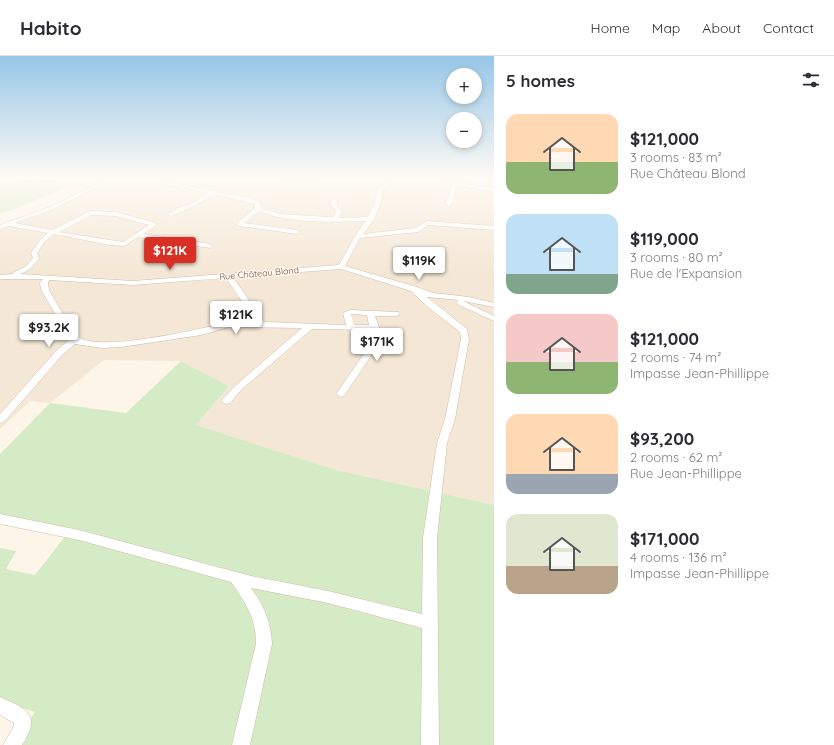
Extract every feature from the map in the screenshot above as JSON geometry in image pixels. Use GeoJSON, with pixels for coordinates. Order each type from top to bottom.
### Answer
{"type":"FeatureCollection","features":[{"type":"Feature","properties":{"kind":"street"},"geometry":{"type":"LineString","coordinates":[[0,227],[47,209]]}},
{"type":"Feature","properties":{"kind":"street"},"geometry":{"type":"LineString","coordinates":[[171,214],[180,209]]}},
{"type":"Feature","properties":{"kind":"street"},"geometry":{"type":"LineString","coordinates":[[257,209],[239,224],[297,232]]}},
{"type":"Feature","properties":{"kind":"street"},"geometry":{"type":"LineString","coordinates":[[261,209],[269,213],[312,219],[371,219]]}},
{"type":"Feature","properties":{"kind":"street"},"geometry":{"type":"LineString","coordinates":[[335,219],[339,211],[337,209]]}},
{"type":"Feature","properties":{"kind":"street"},"geometry":{"type":"LineString","coordinates":[[375,209],[371,219],[358,236],[340,267],[354,273],[414,289],[432,306],[464,330],[465,339],[450,419],[442,443],[430,538],[430,745]]}},
{"type":"Feature","properties":{"kind":"street"},"geometry":{"type":"LineString","coordinates":[[0,277],[26,271],[36,258],[34,253],[43,240],[52,233],[90,213],[116,214],[154,224],[124,244],[52,233],[9,224]]}},
{"type":"Feature","properties":{"kind":"street"},"geometry":{"type":"LineString","coordinates":[[358,236],[418,230],[427,223],[494,228]]}},
{"type":"Feature","properties":{"kind":"street"},"geometry":{"type":"LineString","coordinates":[[137,234],[210,246]]}},
{"type":"Feature","properties":{"kind":"street","name":"Rue Château Blond"},"geometry":{"type":"LineString","coordinates":[[0,277],[30,276],[133,284],[340,267]]}},
{"type":"Feature","properties":{"kind":"street"},"geometry":{"type":"LineString","coordinates":[[228,276],[262,325]]}},
{"type":"Feature","properties":{"kind":"street"},"geometry":{"type":"LineString","coordinates":[[47,278],[44,283],[45,290],[72,336],[78,342],[102,345],[121,344],[201,332],[229,325],[374,328]]}},
{"type":"Feature","properties":{"kind":"street"},"geometry":{"type":"LineString","coordinates":[[419,293],[494,305]]}},
{"type":"Feature","properties":{"kind":"street"},"geometry":{"type":"LineString","coordinates":[[451,299],[466,304],[494,319]]}},
{"type":"Feature","properties":{"kind":"street"},"geometry":{"type":"LineString","coordinates":[[351,328],[347,313],[350,312],[396,314]]}},
{"type":"Feature","properties":{"kind":"street"},"geometry":{"type":"LineString","coordinates":[[341,394],[379,338],[374,328],[370,313]]}},
{"type":"Feature","properties":{"kind":"street"},"geometry":{"type":"LineString","coordinates":[[226,401],[238,388],[310,326]]}},
{"type":"Feature","properties":{"kind":"street"},"geometry":{"type":"LineString","coordinates":[[0,420],[60,352],[75,340]]}},
{"type":"Feature","properties":{"kind":"street"},"geometry":{"type":"LineString","coordinates":[[0,519],[94,539],[236,578],[328,597],[430,623]]}},
{"type":"Feature","properties":{"kind":"street"},"geometry":{"type":"LineString","coordinates":[[236,578],[258,612],[263,622],[264,633],[264,644],[241,745]]}},
{"type":"Feature","properties":{"kind":"street"},"geometry":{"type":"LineString","coordinates":[[0,706],[23,719],[21,730],[12,745]]}},
{"type":"Feature","properties":{"kind":"shaded area"},"geometry":{"type":"Polygon","coordinates":[[[42,209],[494,209],[494,505],[336,470],[196,425],[229,386],[181,361],[104,360],[50,403],[30,401],[0,429],[0,225],[42,209]]]}},
{"type":"Feature","properties":{"kind":"green space"},"geometry":{"type":"Polygon","coordinates":[[[0,209],[14,209],[7,212],[0,213],[0,209]]]}},
{"type":"Feature","properties":{"kind":"green space"},"geometry":{"type":"Polygon","coordinates":[[[181,361],[229,386],[196,425],[336,470],[494,505],[494,745],[14,745],[35,712],[0,701],[0,548],[16,551],[6,569],[35,575],[67,534],[0,521],[0,454],[50,403],[126,413],[181,361]]]}}]}
